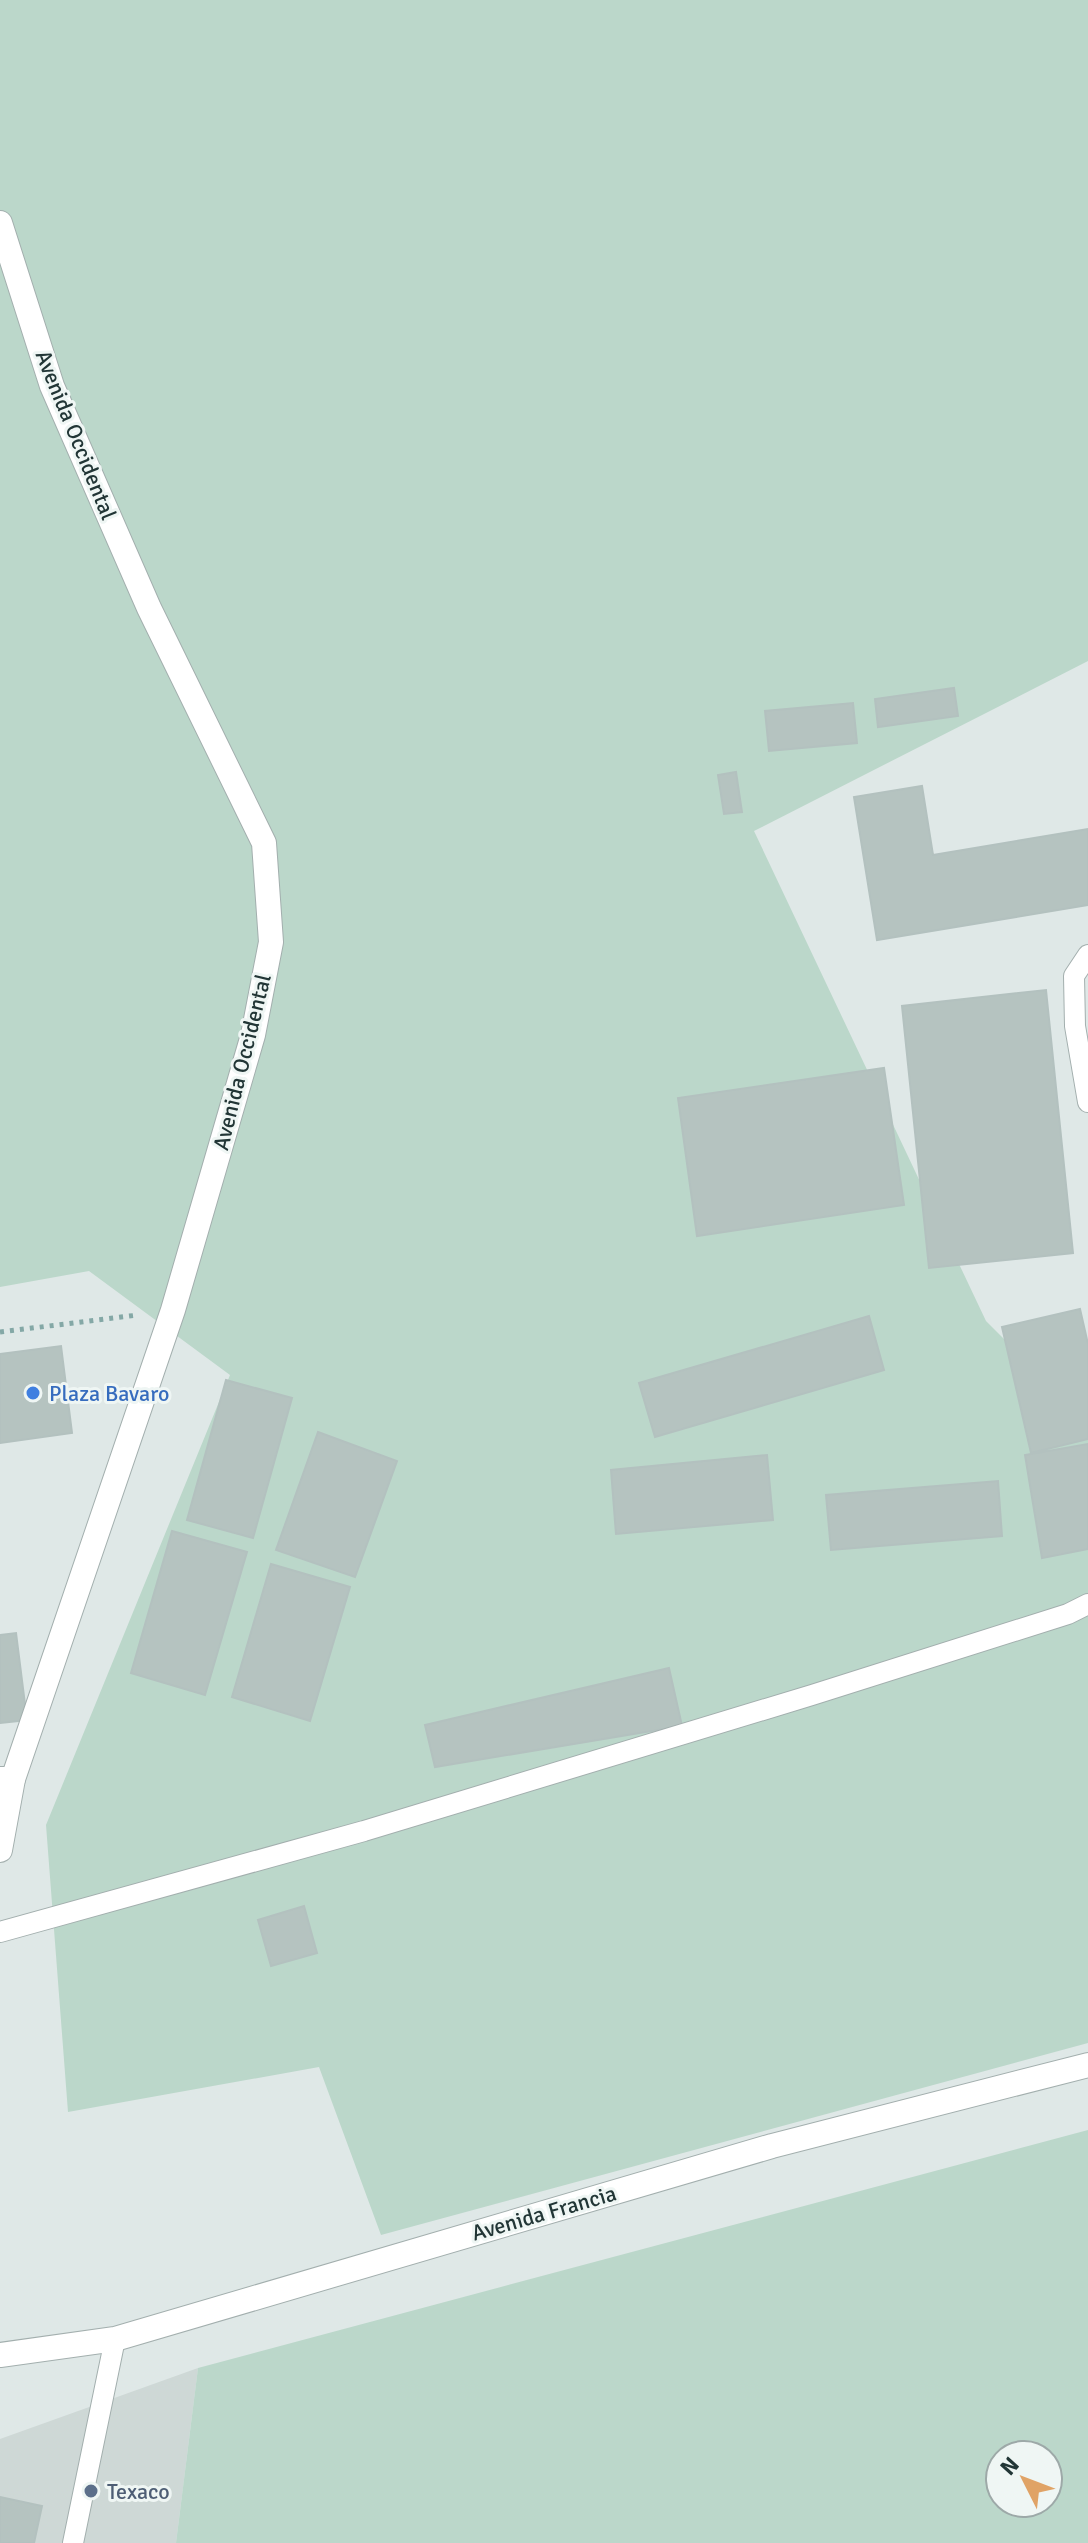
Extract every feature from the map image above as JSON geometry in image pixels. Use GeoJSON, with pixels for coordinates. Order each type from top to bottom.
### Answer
{"type":"FeatureCollection","features":[{"type":"Feature","properties":{"kind":"street","name":"Avenida Occidental"},"geometry":{"type":"LineString","coordinates":[[0,223],[52,386],[149,608],[264,843],[271,942],[256,1019],[173,1310],[7,1779],[0,1850]]}},
{"type":"Feature","properties":{"kind":"street","name":"Avenida Francia"},"geometry":{"type":"LineString","coordinates":[[0,2355],[115,2339],[772,2146],[1088,2065]]}},
{"type":"Feature","properties":{"kind":"lane"},"geometry":{"type":"LineString","coordinates":[[1088,955],[1074,976],[1075,1026],[1088,1102]]}},
{"type":"Feature","properties":{"kind":"lane"},"geometry":{"type":"LineString","coordinates":[[0,1932],[364,1831],[812,1695],[1068,1614],[1088,1604]]}},
{"type":"Feature","properties":{"kind":"lane"},"geometry":{"type":"LineString","coordinates":[[73,2543],[115,2339]]}},
{"type":"Feature","properties":{"kind":"path"},"geometry":{"type":"LineString","coordinates":[[0,1332],[173,1310]]}},
{"type":"Feature","properties":{"kind":"shaded area","name":"Texaco"},"geometry":{"type":"Polygon","coordinates":[[[198,2368],[176,2543],[0,2543],[0,2439],[198,2368]]]}},
{"type":"Feature","properties":{"kind":"green space"},"geometry":{"type":"Polygon","coordinates":[[[0,0],[1088,0],[1088,661],[754,831],[986,1321],[1088,1423],[1088,2043],[381,2235],[319,2067],[68,2112],[46,1825],[230,1375],[89,1271],[0,1287],[0,0]]]}},
{"type":"Feature","properties":{"kind":"green space"},"geometry":{"type":"Polygon","coordinates":[[[1088,2130],[1088,2543],[176,2543],[198,2368],[1088,2130]]]}},
{"type":"Feature","properties":{"kind":"building"},"geometry":{"type":"Polygon","coordinates":[[[954,688],[958,716],[878,727],[875,699],[954,688]]]}},
{"type":"Feature","properties":{"kind":"building"},"geometry":{"type":"Polygon","coordinates":[[[853,703],[857,743],[769,751],[765,711],[853,703]]]}},
{"type":"Feature","properties":{"kind":"building"},"geometry":{"type":"Polygon","coordinates":[[[736,772],[742,812],[724,814],[718,775],[736,772]]]}},
{"type":"Feature","properties":{"kind":"building"},"geometry":{"type":"Polygon","coordinates":[[[922,786],[933,855],[1088,829],[1088,905],[877,940],[854,797],[922,786]]]}},
{"type":"Feature","properties":{"kind":"building"},"geometry":{"type":"Polygon","coordinates":[[[1046,990],[1073,1253],[929,1268],[902,1006],[1046,990]]]}},
{"type":"Feature","properties":{"kind":"building"},"geometry":{"type":"Polygon","coordinates":[[[884,1068],[904,1205],[697,1236],[678,1098],[884,1068]]]}},
{"type":"Feature","properties":{"kind":"building"},"geometry":{"type":"Polygon","coordinates":[[[1080,1309],[1088,1344],[1088,1439],[1031,1453],[1002,1327],[1080,1309]]]}},
{"type":"Feature","properties":{"kind":"building"},"geometry":{"type":"Polygon","coordinates":[[[869,1316],[884,1370],[655,1437],[639,1383],[869,1316]]]}},
{"type":"Feature","properties":{"kind":"building","name":"Plaza Bavaro"},"geometry":{"type":"Polygon","coordinates":[[[61,1346],[72,1433],[0,1443],[0,1354],[61,1346]]]}},
{"type":"Feature","properties":{"kind":"building"},"geometry":{"type":"Polygon","coordinates":[[[226,1380],[292,1398],[253,1538],[187,1520],[226,1380]]]}},
{"type":"Feature","properties":{"kind":"building"},"geometry":{"type":"Polygon","coordinates":[[[318,1432],[397,1461],[355,1577],[276,1550],[318,1432]]]}},
{"type":"Feature","properties":{"kind":"building"},"geometry":{"type":"Polygon","coordinates":[[[1088,1444],[1088,1549],[1042,1558],[1025,1455],[1088,1444]]]}},
{"type":"Feature","properties":{"kind":"building"},"geometry":{"type":"Polygon","coordinates":[[[767,1455],[773,1520],[616,1534],[611,1470],[767,1455]]]}},
{"type":"Feature","properties":{"kind":"building"},"geometry":{"type":"Polygon","coordinates":[[[998,1481],[1002,1536],[831,1550],[826,1495],[998,1481]]]}},
{"type":"Feature","properties":{"kind":"building"},"geometry":{"type":"Polygon","coordinates":[[[172,1531],[247,1552],[205,1695],[131,1673],[172,1531]]]}},
{"type":"Feature","properties":{"kind":"building"},"geometry":{"type":"Polygon","coordinates":[[[271,1564],[350,1587],[310,1721],[232,1697],[271,1564]]]}},
{"type":"Feature","properties":{"kind":"building"},"geometry":{"type":"Polygon","coordinates":[[[16,1633],[27,1720],[0,1723],[0,1635],[16,1633]]]}},
{"type":"Feature","properties":{"kind":"building"},"geometry":{"type":"Polygon","coordinates":[[[669,1668],[682,1726],[435,1767],[425,1725],[669,1668]]]}},
{"type":"Feature","properties":{"kind":"building"},"geometry":{"type":"Polygon","coordinates":[[[304,1906],[317,1953],[271,1966],[258,1920],[304,1906]]]}},
{"type":"Feature","properties":{"kind":"building"},"geometry":{"type":"Polygon","coordinates":[[[0,2497],[42,2506],[34,2543],[0,2543],[0,2497]]]}},
{"type":"Feature","properties":{"kind":"place","name":"Plaza Bavaro"},"geometry":{"type":"Point","coordinates":[33,1393]}},
{"type":"Feature","properties":{"kind":"place","name":"Texaco"},"geometry":{"type":"Point","coordinates":[91,2491]}}]}
